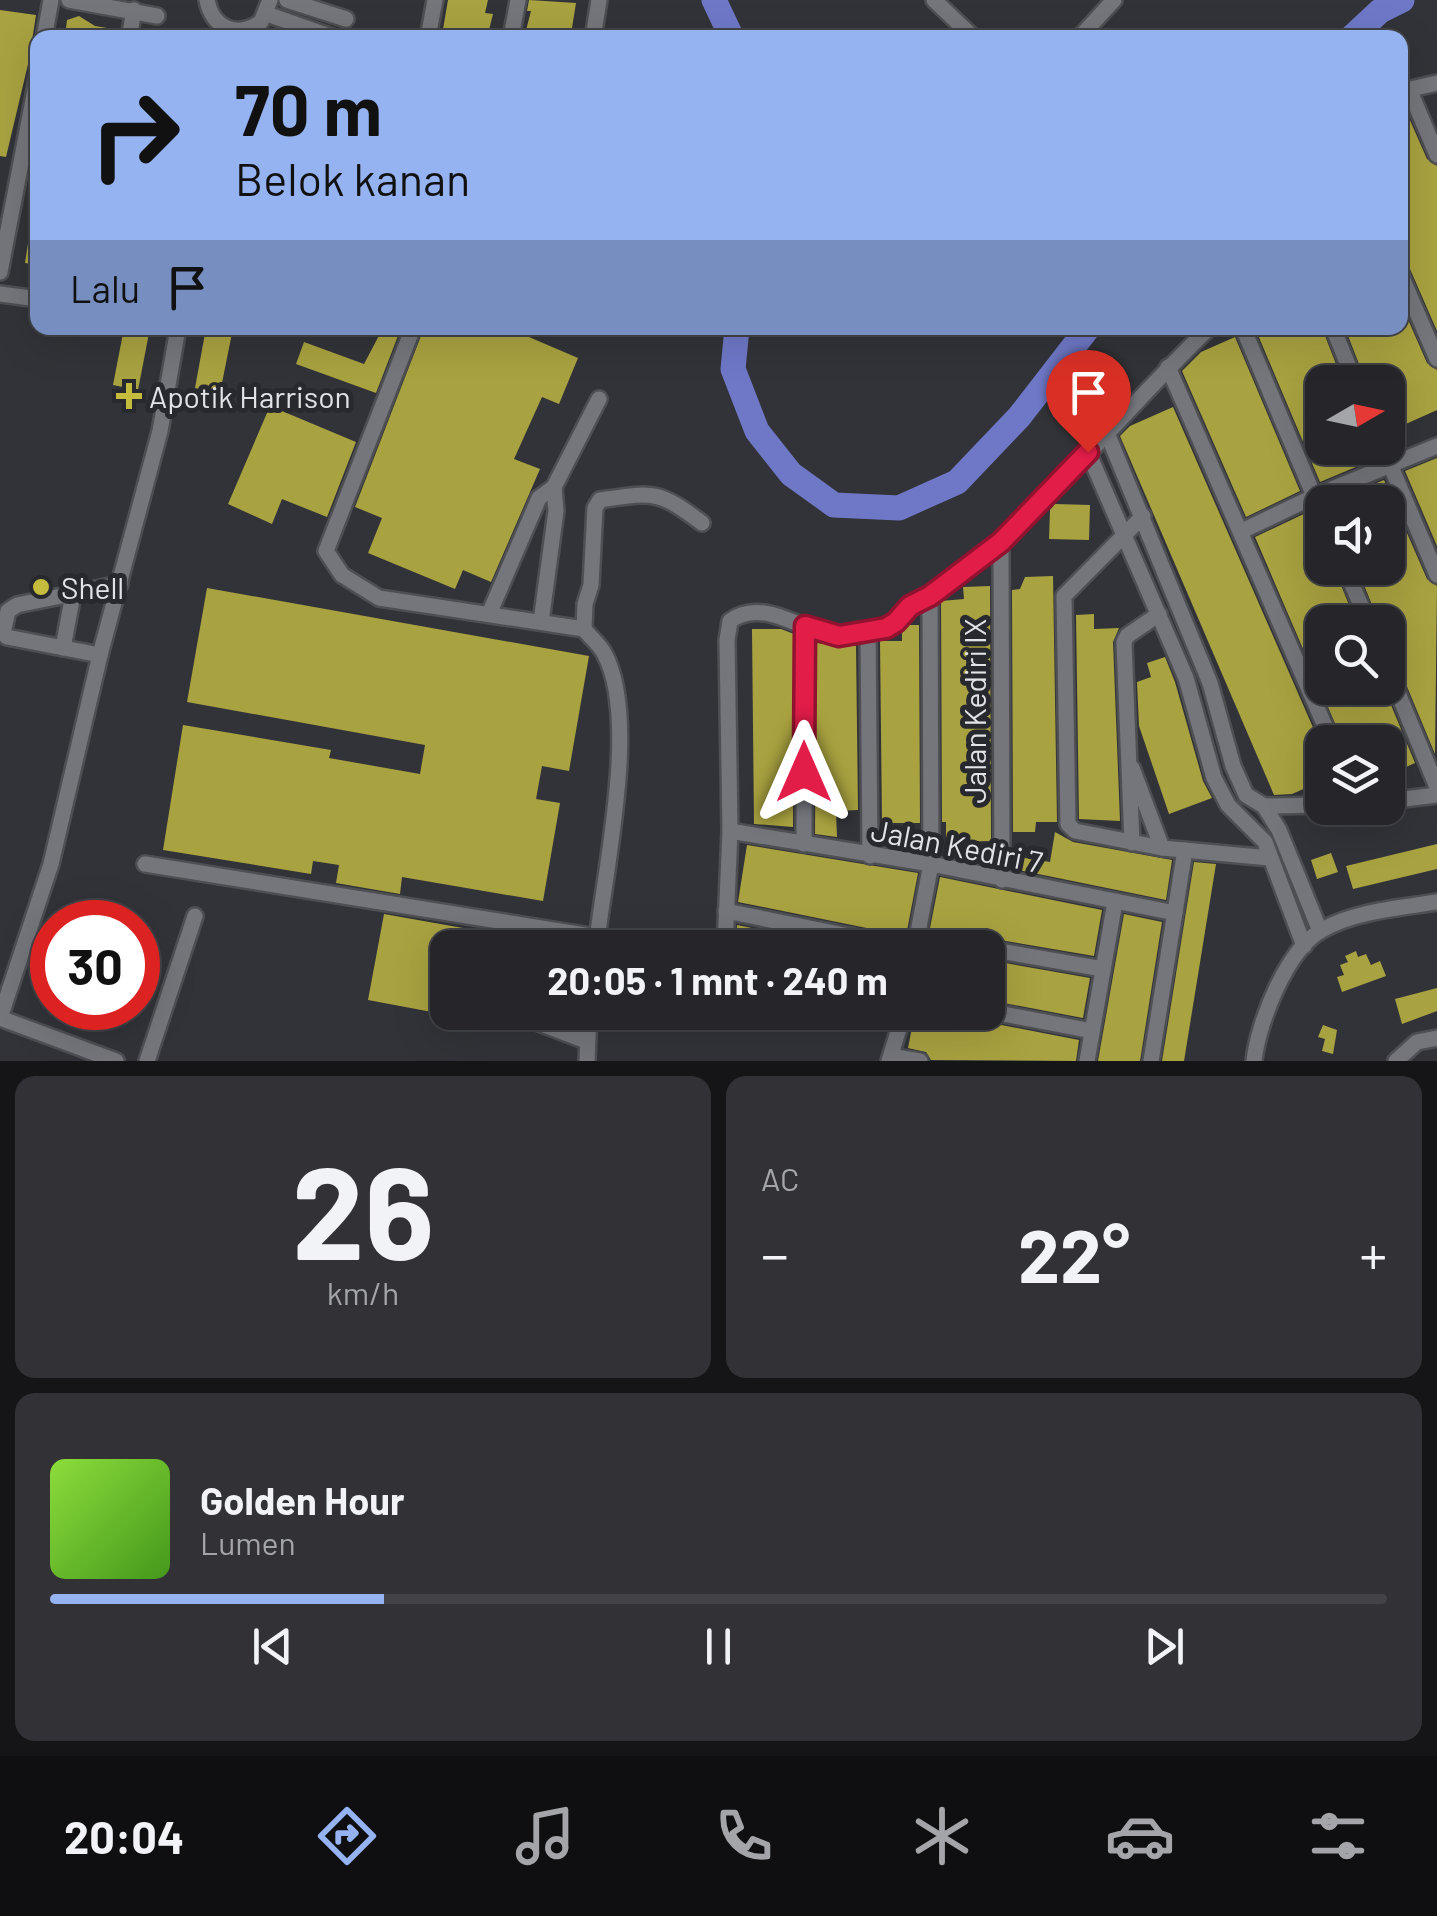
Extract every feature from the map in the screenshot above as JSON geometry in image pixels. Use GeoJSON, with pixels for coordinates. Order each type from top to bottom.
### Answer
{"type":"FeatureCollection","features":[{"type":"Feature","properties":{"kind":"street"},"geometry":{"type":"LineString","coordinates":[[46,30],[52,0]]}},
{"type":"Feature","properties":{"kind":"street"},"geometry":{"type":"LineString","coordinates":[[69,0],[157,16]]}},
{"type":"Feature","properties":{"kind":"street"},"geometry":{"type":"LineString","coordinates":[[206,0],[215,22],[226,30]]}},
{"type":"Feature","properties":{"kind":"street"},"geometry":{"type":"LineString","coordinates":[[287,0],[346,20]]}},
{"type":"Feature","properties":{"kind":"street"},"geometry":{"type":"LineString","coordinates":[[344,30],[350,0]]}},
{"type":"Feature","properties":{"kind":"street"},"geometry":{"type":"LineString","coordinates":[[430,30],[436,0]]}},
{"type":"Feature","properties":{"kind":"street"},"geometry":{"type":"LineString","coordinates":[[512,30],[518,0]]}},
{"type":"Feature","properties":{"kind":"street"},"geometry":{"type":"LineString","coordinates":[[594,30],[599,0]]}},
{"type":"Feature","properties":{"kind":"street"},"geometry":{"type":"LineString","coordinates":[[934,0],[966,30]]}},
{"type":"Feature","properties":{"kind":"street"},"geometry":{"type":"LineString","coordinates":[[1087,30],[1114,0]]}},
{"type":"Feature","properties":{"kind":"street"},"geometry":{"type":"LineString","coordinates":[[245,30],[252,28],[268,7],[318,30]]}},
{"type":"Feature","properties":{"kind":"street"},"geometry":{"type":"LineString","coordinates":[[130,30],[134,10]]}},
{"type":"Feature","properties":{"kind":"street"},"geometry":{"type":"LineString","coordinates":[[1408,89],[1437,83]]}},
{"type":"Feature","properties":{"kind":"street"},"geometry":{"type":"LineString","coordinates":[[1408,96],[1437,155]]}},
{"type":"Feature","properties":{"kind":"street"},"geometry":{"type":"LineString","coordinates":[[0,272],[30,116]]}},
{"type":"Feature","properties":{"kind":"street"},"geometry":{"type":"LineString","coordinates":[[1408,292],[1437,359]]}},
{"type":"Feature","properties":{"kind":"street"},"geometry":{"type":"LineString","coordinates":[[0,294],[30,298]]}},
{"type":"Feature","properties":{"kind":"street"},"geometry":{"type":"LineString","coordinates":[[116,1061],[0,1018],[51,864],[100,655],[160,431],[177,335]]}},
{"type":"Feature","properties":{"kind":"street"},"geometry":{"type":"LineString","coordinates":[[411,335],[326,551],[342,575],[380,598],[584,630],[604,653],[618,696],[622,734],[598,930]]}},
{"type":"Feature","properties":{"kind":"street"},"geometry":{"type":"LineString","coordinates":[[726,930],[730,621],[746,613],[764,612],[839,636],[886,628],[910,606],[930,596],[1001,542],[1201,335]]}},
{"type":"Feature","properties":{"kind":"street"},"geometry":{"type":"LineString","coordinates":[[1246,335],[1309,485]]}},
{"type":"Feature","properties":{"kind":"street"},"geometry":{"type":"LineString","coordinates":[[1335,335],[1348,365]]}},
{"type":"Feature","properties":{"kind":"street"},"geometry":{"type":"LineString","coordinates":[[1168,366],[1325,725]]}},
{"type":"Feature","properties":{"kind":"street"},"geometry":{"type":"LineString","coordinates":[[488,614],[539,498],[554,487],[599,399]]}},
{"type":"Feature","properties":{"kind":"street"},"geometry":{"type":"LineString","coordinates":[[1107,434],[1210,683],[1233,766],[1246,795],[1264,806],[1280,830],[1320,931]]}},
{"type":"Feature","properties":{"kind":"street"},"geometry":{"type":"LineString","coordinates":[[1405,458],[1437,446]]}},
{"type":"Feature","properties":{"kind":"street"},"geometry":{"type":"LineString","coordinates":[[1088,452],[1186,678],[1214,778],[1228,804],[1264,842],[1304,946]]}},
{"type":"Feature","properties":{"kind":"street"},"geometry":{"type":"LineString","coordinates":[[1340,485],[1388,465]]}},
{"type":"Feature","properties":{"kind":"street"},"geometry":{"type":"LineString","coordinates":[[1390,465],[1437,575]]}},
{"type":"Feature","properties":{"kind":"street"},"geometry":{"type":"LineString","coordinates":[[541,622],[556,511],[554,487]]}},
{"type":"Feature","properties":{"kind":"street"},"geometry":{"type":"LineString","coordinates":[[584,630],[596,502],[622,496],[659,495],[702,523]]}},
{"type":"Feature","properties":{"kind":"street"},"geometry":{"type":"LineString","coordinates":[[1242,531],[1305,500]]}},
{"type":"Feature","properties":{"kind":"street"},"geometry":{"type":"LineString","coordinates":[[1142,516],[1064,596],[1068,824],[1075,830],[1132,843],[1270,858]]}},
{"type":"Feature","properties":{"kind":"street","name":"Jalan Kediri IX"},"geometry":{"type":"LineString","coordinates":[[1001,542],[1002,880]]}},
{"type":"Feature","properties":{"kind":"street"},"geometry":{"type":"LineString","coordinates":[[100,655],[7,637],[3,633],[8,611],[14,606],[120,584]]}},
{"type":"Feature","properties":{"kind":"street"},"geometry":{"type":"LineString","coordinates":[[63,648],[74,594]]}},
{"type":"Feature","properties":{"kind":"street"},"geometry":{"type":"LineString","coordinates":[[917,930],[931,864],[930,596]]}},
{"type":"Feature","properties":{"kind":"street"},"geometry":{"type":"LineString","coordinates":[[1132,843],[1124,642],[1160,614]]}},
{"type":"Feature","properties":{"kind":"street"},"geometry":{"type":"LineString","coordinates":[[804,844],[805,626]]}},
{"type":"Feature","properties":{"kind":"street"},"geometry":{"type":"LineString","coordinates":[[868,631],[870,856]]}},
{"type":"Feature","properties":{"kind":"street"},"geometry":{"type":"LineString","coordinates":[[1403,705],[1437,787]]}},
{"type":"Feature","properties":{"kind":"street"},"geometry":{"type":"LineString","coordinates":[[1129,764],[1162,848]]}},
{"type":"Feature","properties":{"kind":"street"},"geometry":{"type":"LineString","coordinates":[[1405,799],[1437,795]]}},
{"type":"Feature","properties":{"kind":"street"},"geometry":{"type":"LineString","coordinates":[[1264,806],[1305,805]]}},
{"type":"Feature","properties":{"kind":"street","name":"Jalan Kediri 7"},"geometry":{"type":"LineString","coordinates":[[730,831],[931,864],[1174,913]]}},
{"type":"Feature","properties":{"kind":"street"},"geometry":{"type":"LineString","coordinates":[[1150,1061],[1185,850]]}},
{"type":"Feature","properties":{"kind":"street"},"geometry":{"type":"LineString","coordinates":[[145,864],[527,930]]}},
{"type":"Feature","properties":{"kind":"street"},"geometry":{"type":"LineString","coordinates":[[1087,1061],[1115,902]]}},
{"type":"Feature","properties":{"kind":"street"},"geometry":{"type":"LineString","coordinates":[[1254,1061],[1266,1014],[1284,974],[1320,931],[1354,918],[1437,902]]}},
{"type":"Feature","properties":{"kind":"street"},"geometry":{"type":"LineString","coordinates":[[726,911],[834,930]]}},
{"type":"Feature","properties":{"kind":"street"},"geometry":{"type":"LineString","coordinates":[[147,1061],[194,916]]}},
{"type":"Feature","properties":{"kind":"street"},"geometry":{"type":"LineString","coordinates":[[1005,952],[1103,969]]}},
{"type":"Feature","properties":{"kind":"street"},"geometry":{"type":"LineString","coordinates":[[1005,1014],[1092,1030]]}},
{"type":"Feature","properties":{"kind":"street"},"geometry":{"type":"LineString","coordinates":[[557,1030],[586,1041]]}},
{"type":"Feature","properties":{"kind":"street"},"geometry":{"type":"LineString","coordinates":[[587,1030],[587,1061]]}},
{"type":"Feature","properties":{"kind":"street"},"geometry":{"type":"LineString","coordinates":[[899,1030],[890,1058],[920,1061]]}},
{"type":"Feature","properties":{"kind":"street"},"geometry":{"type":"LineString","coordinates":[[1396,1061],[1417,1042],[1437,1038]]}},
{"type":"Feature","properties":{"kind":"building"},"geometry":{"type":"Polygon","coordinates":[[[448,0],[488,0],[485,13],[493,14],[489,30],[443,30],[448,0]]]}},
{"type":"Feature","properties":{"kind":"building"},"geometry":{"type":"Polygon","coordinates":[[[529,0],[576,3],[572,28],[579,30],[526,30],[531,11],[527,11],[529,0]]]}},
{"type":"Feature","properties":{"kind":"building"},"geometry":{"type":"Polygon","coordinates":[[[0,10],[36,15],[6,157],[0,156],[0,10]]]}},
{"type":"Feature","properties":{"kind":"building"},"geometry":{"type":"Polygon","coordinates":[[[79,16],[95,26],[119,30],[66,30],[67,20],[79,16]]]}},
{"type":"Feature","properties":{"kind":"building"},"geometry":{"type":"Polygon","coordinates":[[[1408,118],[1427,159],[1437,166],[1437,331],[1408,268],[1408,118]]]}},
{"type":"Feature","properties":{"kind":"building"},"geometry":{"type":"Polygon","coordinates":[[[30,230],[30,264],[25,263],[30,230]]]}},
{"type":"Feature","properties":{"kind":"building"},"geometry":{"type":"Polygon","coordinates":[[[1408,319],[1427,363],[1437,370],[1437,410],[1405,424],[1405,365],[1359,365],[1348,335],[1408,335],[1408,319]]]}},
{"type":"Feature","properties":{"kind":"building"},"geometry":{"type":"Polygon","coordinates":[[[123,335],[149,335],[138,390],[113,385],[123,335]]]}},
{"type":"Feature","properties":{"kind":"building"},"geometry":{"type":"Polygon","coordinates":[[[205,335],[232,335],[220,393],[195,388],[205,335]]]}},
{"type":"Feature","properties":{"kind":"building"},"geometry":{"type":"Polygon","coordinates":[[[379,335],[398,335],[376,393],[296,364],[304,342],[364,364],[379,335]]]}},
{"type":"Feature","properties":{"kind":"building"},"geometry":{"type":"Polygon","coordinates":[[[421,335],[524,335],[578,358],[559,404],[542,397],[514,459],[540,469],[491,582],[463,570],[455,589],[368,553],[382,518],[355,507],[421,335]]]}},
{"type":"Feature","properties":{"kind":"building"},"geometry":{"type":"Polygon","coordinates":[[[1258,335],[1325,335],[1336,365],[1305,365],[1305,446],[1258,335]]]}},
{"type":"Feature","properties":{"kind":"building"},"geometry":{"type":"Polygon","coordinates":[[[1235,337],[1300,491],[1246,517],[1182,371],[1201,352],[1235,337]]]}},
{"type":"Feature","properties":{"kind":"building"},"geometry":{"type":"Polygon","coordinates":[[[270,406],[356,442],[327,517],[282,499],[272,524],[228,504],[270,406]]]}},
{"type":"Feature","properties":{"kind":"building"},"geometry":{"type":"Polygon","coordinates":[[[1173,407],[1312,725],[1305,725],[1305,788],[1274,795],[1120,436],[1130,426],[1173,407]]]}},
{"type":"Feature","properties":{"kind":"building"},"geometry":{"type":"Polygon","coordinates":[[[1437,458],[1437,546],[1405,471],[1437,458]]]}},
{"type":"Feature","properties":{"kind":"building"},"geometry":{"type":"Polygon","coordinates":[[[1313,465],[1361,465],[1320,482],[1313,465]]]}},
{"type":"Feature","properties":{"kind":"building"},"geometry":{"type":"Polygon","coordinates":[[[1055,504],[1090,505],[1089,540],[1049,539],[1050,510],[1055,504]]]}},
{"type":"Feature","properties":{"kind":"building"},"geometry":{"type":"Polygon","coordinates":[[[1305,513],[1305,585],[1341,585],[1349,605],[1305,605],[1305,653],[1255,537],[1305,513]]]}},
{"type":"Feature","properties":{"kind":"building"},"geometry":{"type":"Polygon","coordinates":[[[1405,528],[1427,579],[1437,586],[1435,754],[1405,682],[1405,605],[1372,605],[1364,585],[1405,585],[1405,528]]]}},
{"type":"Feature","properties":{"kind":"building"},"geometry":{"type":"Polygon","coordinates":[[[1053,576],[1057,822],[1036,822],[1035,832],[1013,832],[1012,590],[1020,589],[1025,577],[1053,576]]]}},
{"type":"Feature","properties":{"kind":"building"},"geometry":{"type":"Polygon","coordinates":[[[990,586],[991,841],[946,842],[946,822],[942,822],[941,601],[964,599],[963,587],[990,586]]]}},
{"type":"Feature","properties":{"kind":"building"},"geometry":{"type":"Polygon","coordinates":[[[207,588],[589,656],[569,771],[542,766],[536,799],[560,803],[543,901],[402,877],[400,894],[336,883],[339,865],[313,861],[311,874],[163,850],[183,725],[331,750],[329,758],[420,774],[425,745],[187,702],[207,588]]]}},
{"type":"Feature","properties":{"kind":"building"},"geometry":{"type":"Polygon","coordinates":[[[1094,614],[1094,629],[1119,628],[1113,642],[1120,821],[1079,819],[1076,615],[1094,614]]]}},
{"type":"Feature","properties":{"kind":"building"},"geometry":{"type":"Polygon","coordinates":[[[908,625],[919,625],[920,823],[882,823],[880,641],[902,641],[902,630],[908,625]]]}},
{"type":"Feature","properties":{"kind":"building"},"geometry":{"type":"Polygon","coordinates":[[[752,629],[781,629],[794,634],[793,827],[754,824],[752,629]]]}},
{"type":"Feature","properties":{"kind":"building"},"geometry":{"type":"Polygon","coordinates":[[[816,643],[856,646],[858,810],[836,811],[837,837],[815,834],[816,643]]]}},
{"type":"Feature","properties":{"kind":"building"},"geometry":{"type":"Polygon","coordinates":[[[1165,657],[1203,781],[1212,798],[1169,814],[1139,726],[1137,682],[1151,677],[1147,663],[1165,657]]]}},
{"type":"Feature","properties":{"kind":"building"},"geometry":{"type":"Polygon","coordinates":[[[1327,705],[1391,705],[1399,725],[1336,725],[1327,705]]]}},
{"type":"Feature","properties":{"kind":"building"},"geometry":{"type":"Polygon","coordinates":[[[1405,739],[1415,763],[1405,767],[1405,739]]]}},
{"type":"Feature","properties":{"kind":"building"},"geometry":{"type":"Polygon","coordinates":[[[1055,832],[1073,842],[1172,860],[1166,900],[1013,869],[1013,856],[1050,862],[1055,832]]]}},
{"type":"Feature","properties":{"kind":"building"},"geometry":{"type":"Polygon","coordinates":[[[1437,844],[1437,869],[1353,889],[1346,866],[1437,844]]]}},
{"type":"Feature","properties":{"kind":"building"},"geometry":{"type":"Polygon","coordinates":[[[747,845],[918,873],[907,930],[876,930],[738,902],[747,845]]]}},
{"type":"Feature","properties":{"kind":"building"},"geometry":{"type":"Polygon","coordinates":[[[1331,853],[1338,872],[1317,879],[1311,860],[1331,853]]]}},
{"type":"Feature","properties":{"kind":"building"},"geometry":{"type":"Polygon","coordinates":[[[1194,862],[1216,864],[1184,1061],[1162,1061],[1194,862]]]}},
{"type":"Feature","properties":{"kind":"building"},"geometry":{"type":"Polygon","coordinates":[[[940,877],[1102,910],[1094,956],[1005,941],[1005,930],[930,928],[940,877]]]}},
{"type":"Feature","properties":{"kind":"building"},"geometry":{"type":"Polygon","coordinates":[[[384,914],[474,930],[430,930],[430,1012],[368,1000],[384,914]]]}},
{"type":"Feature","properties":{"kind":"building"},"geometry":{"type":"Polygon","coordinates":[[[1124,914],[1162,922],[1140,1061],[1098,1061],[1124,914]]]}},
{"type":"Feature","properties":{"kind":"building"},"geometry":{"type":"Polygon","coordinates":[[[1356,951],[1358,957],[1366,954],[1371,965],[1380,961],[1386,976],[1342,992],[1337,977],[1344,975],[1340,965],[1348,962],[1345,956],[1356,951]]]}},
{"type":"Feature","properties":{"kind":"building"},"geometry":{"type":"Polygon","coordinates":[[[1005,963],[1090,978],[1083,1018],[1005,1003],[1005,963]]]}},
{"type":"Feature","properties":{"kind":"building"},"geometry":{"type":"Polygon","coordinates":[[[1437,988],[1437,1011],[1402,1024],[1395,999],[1437,988]]]}},
{"type":"Feature","properties":{"kind":"building"},"geometry":{"type":"Polygon","coordinates":[[[1323,1025],[1337,1030],[1333,1054],[1322,1051],[1325,1039],[1318,1037],[1323,1025]]]}},
{"type":"Feature","properties":{"kind":"building"},"geometry":{"type":"Polygon","coordinates":[[[1005,1026],[1079,1040],[1076,1061],[931,1060],[926,1052],[908,1048],[912,1030],[1005,1030],[1005,1026]]]}},
{"type":"Feature","properties":{"kind":"waterway"},"geometry":{"type":"LineString","coordinates":[[714,0],[728,30]]}},
{"type":"Feature","properties":{"kind":"waterway"},"geometry":{"type":"LineString","coordinates":[[1360,30],[1380,11],[1402,0]]}},
{"type":"Feature","properties":{"kind":"waterway"},"geometry":{"type":"LineString","coordinates":[[736,335],[733,369],[757,431],[791,474],[834,505],[899,508],[957,482],[1019,417],[1083,335]]}},
{"type":"Feature","properties":{"kind":"place","name":"Apotik Harrison"},"geometry":{"type":"Point","coordinates":[129,396]}},
{"type":"Feature","properties":{"kind":"place","name":"Shell"},"geometry":{"type":"Point","coordinates":[41,587]}},
{"type":"Feature","properties":{"kind":"route"},"geometry":{"type":"LineString","coordinates":[[804,772],[805,626],[839,636],[886,628],[896,622],[910,606],[930,596],[1001,542],[1088,452]]}}]}
